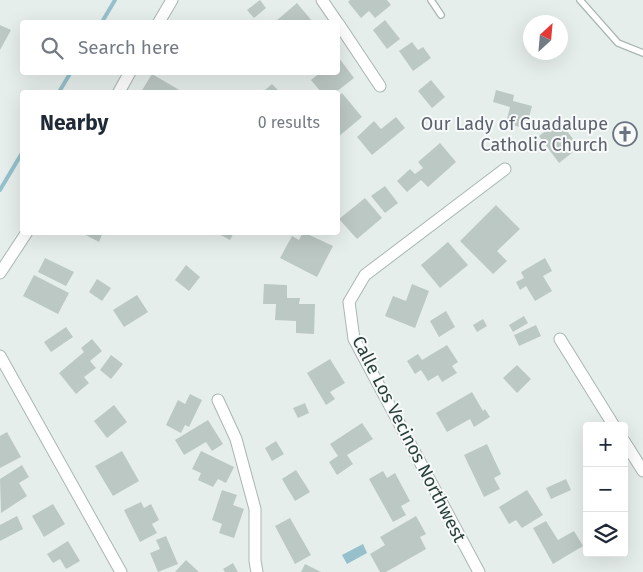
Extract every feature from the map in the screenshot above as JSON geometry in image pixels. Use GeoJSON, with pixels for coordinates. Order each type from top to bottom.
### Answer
{"type":"FeatureCollection","features":[{"type":"Feature","properties":{"kind":"street"},"geometry":{"type":"LineString","coordinates":[[160,20],[172,0]]}},
{"type":"Feature","properties":{"kind":"street"},"geometry":{"type":"LineString","coordinates":[[322,0],[335,20]]}},
{"type":"Feature","properties":{"kind":"street"},"geometry":{"type":"LineString","coordinates":[[340,27],[380,86]]}},
{"type":"Feature","properties":{"kind":"street"},"geometry":{"type":"LineString","coordinates":[[119,90],[128,75]]}},
{"type":"Feature","properties":{"kind":"street","name":"Calle Los Vecinos Northwest"},"geometry":{"type":"LineString","coordinates":[[478,572],[354,338],[349,302],[365,274],[505,168]]}},
{"type":"Feature","properties":{"kind":"street"},"geometry":{"type":"LineString","coordinates":[[0,273],[25,235]]}},
{"type":"Feature","properties":{"kind":"street"},"geometry":{"type":"LineString","coordinates":[[560,339],[612,422]]}},
{"type":"Feature","properties":{"kind":"street"},"geometry":{"type":"LineString","coordinates":[[0,356],[121,572]]}},
{"type":"Feature","properties":{"kind":"street"},"geometry":{"type":"LineString","coordinates":[[218,400],[236,439],[255,509],[255,561],[257,572]]}},
{"type":"Feature","properties":{"kind":"street"},"geometry":{"type":"LineString","coordinates":[[628,448],[643,472]]}},
{"type":"Feature","properties":{"kind":"lane"},"geometry":{"type":"LineString","coordinates":[[431,0],[441,15]]}},
{"type":"Feature","properties":{"kind":"lane"},"geometry":{"type":"LineString","coordinates":[[580,0],[618,43],[643,53]]}},
{"type":"Feature","properties":{"kind":"water"},"geometry":{"type":"Polygon","coordinates":[[[363,544],[367,553],[347,564],[342,555],[363,544]]]}},
{"type":"Feature","properties":{"kind":"building"},"geometry":{"type":"Polygon","coordinates":[[[260,0],[266,8],[254,18],[247,10],[260,0]]]}},
{"type":"Feature","properties":{"kind":"building"},"geometry":{"type":"Polygon","coordinates":[[[350,0],[387,0],[391,5],[375,18],[369,11],[361,18],[348,2],[350,0]]]}},
{"type":"Feature","properties":{"kind":"building"},"geometry":{"type":"Polygon","coordinates":[[[297,3],[311,20],[277,20],[297,3]]]}},
{"type":"Feature","properties":{"kind":"building"},"geometry":{"type":"Polygon","coordinates":[[[385,20],[400,39],[387,49],[373,30],[385,20]]]}},
{"type":"Feature","properties":{"kind":"building"},"geometry":{"type":"Polygon","coordinates":[[[0,25],[11,30],[0,50],[0,25]]]}},
{"type":"Feature","properties":{"kind":"building"},"geometry":{"type":"Polygon","coordinates":[[[412,42],[418,50],[423,47],[431,58],[413,71],[399,51],[412,42]]]}},
{"type":"Feature","properties":{"kind":"building"},"geometry":{"type":"Polygon","coordinates":[[[340,59],[354,78],[339,90],[319,90],[311,80],[317,75],[340,75],[340,59]]]}},
{"type":"Feature","properties":{"kind":"building"},"geometry":{"type":"Polygon","coordinates":[[[151,75],[154,75],[179,90],[142,90],[151,75]]]}},
{"type":"Feature","properties":{"kind":"building"},"geometry":{"type":"Polygon","coordinates":[[[431,80],[445,97],[432,108],[418,91],[431,80]]]}},
{"type":"Feature","properties":{"kind":"building"},"geometry":{"type":"Polygon","coordinates":[[[272,84],[278,90],[265,90],[272,84]]]}},
{"type":"Feature","properties":{"kind":"building"},"geometry":{"type":"Polygon","coordinates":[[[496,90],[514,95],[513,101],[532,106],[526,129],[506,123],[510,107],[493,102],[496,90]]]}},
{"type":"Feature","properties":{"kind":"building"},"geometry":{"type":"Polygon","coordinates":[[[342,93],[362,117],[340,135],[340,95],[342,93]]]}},
{"type":"Feature","properties":{"kind":"building"},"geometry":{"type":"Polygon","coordinates":[[[396,117],[405,128],[372,155],[357,137],[374,121],[381,129],[396,117]]]}},
{"type":"Feature","properties":{"kind":"building"},"geometry":{"type":"Polygon","coordinates":[[[559,121],[574,140],[567,144],[573,152],[559,163],[539,136],[559,121]]]}},
{"type":"Feature","properties":{"kind":"building"},"geometry":{"type":"Polygon","coordinates":[[[440,143],[456,162],[428,187],[421,180],[407,192],[397,181],[410,169],[415,174],[423,168],[418,162],[440,143]]]}},
{"type":"Feature","properties":{"kind":"building"},"geometry":{"type":"Polygon","coordinates":[[[385,186],[398,203],[385,213],[371,196],[385,186]]]}},
{"type":"Feature","properties":{"kind":"building"},"geometry":{"type":"Polygon","coordinates":[[[365,198],[382,218],[357,239],[340,218],[365,198]]]}},
{"type":"Feature","properties":{"kind":"building"},"geometry":{"type":"Polygon","coordinates":[[[496,205],[520,229],[497,251],[507,261],[493,274],[460,241],[496,205]]]}},
{"type":"Feature","properties":{"kind":"building"},"geometry":{"type":"Polygon","coordinates":[[[86,235],[102,235],[99,242],[86,235]]]}},
{"type":"Feature","properties":{"kind":"building"},"geometry":{"type":"Polygon","coordinates":[[[221,235],[232,235],[230,240],[221,235]]]}},
{"type":"Feature","properties":{"kind":"building"},"geometry":{"type":"Polygon","coordinates":[[[302,235],[309,235],[333,246],[317,277],[280,258],[292,236],[299,240],[302,235]]]}},
{"type":"Feature","properties":{"kind":"building"},"geometry":{"type":"Polygon","coordinates":[[[448,242],[468,265],[440,288],[421,265],[448,242]]]}},
{"type":"Feature","properties":{"kind":"building"},"geometry":{"type":"Polygon","coordinates":[[[45,258],[74,272],[66,286],[38,272],[45,258]]]}},
{"type":"Feature","properties":{"kind":"building"},"geometry":{"type":"Polygon","coordinates":[[[545,258],[552,271],[543,276],[552,291],[535,301],[526,286],[520,290],[516,282],[524,278],[521,272],[545,258]]]}},
{"type":"Feature","properties":{"kind":"building"},"geometry":{"type":"Polygon","coordinates":[[[186,265],[200,277],[189,291],[175,280],[186,265]]]}},
{"type":"Feature","properties":{"kind":"building"},"geometry":{"type":"Polygon","coordinates":[[[34,275],[69,293],[58,314],[23,296],[34,275]]]}},
{"type":"Feature","properties":{"kind":"building"},"geometry":{"type":"Polygon","coordinates":[[[97,279],[111,288],[102,301],[89,292],[97,279]]]}},
{"type":"Feature","properties":{"kind":"building"},"geometry":{"type":"Polygon","coordinates":[[[264,284],[287,285],[287,298],[300,298],[299,304],[315,304],[314,334],[296,333],[296,321],[275,320],[276,304],[263,304],[264,284]]]}},
{"type":"Feature","properties":{"kind":"building"},"geometry":{"type":"Polygon","coordinates":[[[412,284],[429,291],[415,328],[385,316],[393,296],[406,301],[412,284]]]}},
{"type":"Feature","properties":{"kind":"building"},"geometry":{"type":"Polygon","coordinates":[[[137,295],[148,312],[124,327],[113,310],[137,295]]]}},
{"type":"Feature","properties":{"kind":"building"},"geometry":{"type":"Polygon","coordinates":[[[446,311],[455,327],[439,337],[430,321],[446,311]]]}},
{"type":"Feature","properties":{"kind":"building"},"geometry":{"type":"Polygon","coordinates":[[[524,316],[528,323],[513,332],[509,325],[524,316]]]}},
{"type":"Feature","properties":{"kind":"building"},"geometry":{"type":"Polygon","coordinates":[[[483,319],[487,326],[477,332],[473,325],[483,319]]]}},
{"type":"Feature","properties":{"kind":"building"},"geometry":{"type":"Polygon","coordinates":[[[536,325],[541,336],[519,346],[514,335],[536,325]]]}},
{"type":"Feature","properties":{"kind":"building"},"geometry":{"type":"Polygon","coordinates":[[[66,327],[73,337],[51,352],[44,342],[66,327]]]}},
{"type":"Feature","properties":{"kind":"building"},"geometry":{"type":"Polygon","coordinates":[[[92,339],[102,351],[90,361],[96,368],[84,377],[89,383],[76,394],[59,373],[84,352],[81,348],[92,339]]]}},
{"type":"Feature","properties":{"kind":"building"},"geometry":{"type":"Polygon","coordinates":[[[447,345],[458,362],[452,366],[457,373],[442,382],[438,375],[428,381],[421,370],[415,374],[407,361],[418,354],[422,360],[447,345]]]}},
{"type":"Feature","properties":{"kind":"building"},"geometry":{"type":"Polygon","coordinates":[[[111,355],[123,364],[111,379],[100,370],[111,355]]]}},
{"type":"Feature","properties":{"kind":"building"},"geometry":{"type":"Polygon","coordinates":[[[330,359],[345,383],[330,392],[335,399],[326,405],[307,373],[330,359]]]}},
{"type":"Feature","properties":{"kind":"building"},"geometry":{"type":"Polygon","coordinates":[[[517,365],[531,379],[517,393],[503,378],[517,365]]]}},
{"type":"Feature","properties":{"kind":"building"},"geometry":{"type":"Polygon","coordinates":[[[472,392],[483,411],[485,409],[490,417],[474,427],[470,419],[447,432],[436,413],[472,392]]]}},
{"type":"Feature","properties":{"kind":"building"},"geometry":{"type":"Polygon","coordinates":[[[190,394],[202,400],[189,427],[185,425],[181,433],[166,425],[178,400],[185,404],[190,394]]]}},
{"type":"Feature","properties":{"kind":"building"},"geometry":{"type":"Polygon","coordinates":[[[305,403],[309,413],[298,418],[293,408],[305,403]]]}},
{"type":"Feature","properties":{"kind":"building"},"geometry":{"type":"Polygon","coordinates":[[[114,405],[127,422],[107,438],[94,421],[114,405]]]}},
{"type":"Feature","properties":{"kind":"building"},"geometry":{"type":"Polygon","coordinates":[[[208,420],[223,444],[212,451],[206,442],[184,455],[175,440],[208,420]]]}},
{"type":"Feature","properties":{"kind":"building"},"geometry":{"type":"Polygon","coordinates":[[[362,423],[373,439],[347,455],[353,464],[337,475],[329,462],[338,456],[330,444],[362,423]]]}},
{"type":"Feature","properties":{"kind":"building"},"geometry":{"type":"Polygon","coordinates":[[[7,432],[21,457],[0,468],[0,436],[7,432]]]}},
{"type":"Feature","properties":{"kind":"building"},"geometry":{"type":"Polygon","coordinates":[[[276,441],[284,454],[272,461],[265,448],[276,441]]]}},
{"type":"Feature","properties":{"kind":"building"},"geometry":{"type":"Polygon","coordinates":[[[487,444],[501,474],[494,478],[500,489],[484,497],[464,455],[487,444]]]}},
{"type":"Feature","properties":{"kind":"building"},"geometry":{"type":"Polygon","coordinates":[[[122,451],[139,481],[113,496],[95,466],[122,451]]]}},
{"type":"Feature","properties":{"kind":"building"},"geometry":{"type":"Polygon","coordinates":[[[201,451],[234,467],[226,483],[218,479],[213,487],[198,480],[201,473],[192,469],[201,451]]]}},
{"type":"Feature","properties":{"kind":"building"},"geometry":{"type":"Polygon","coordinates":[[[22,465],[29,477],[19,483],[27,496],[1,513],[0,479],[22,465]]]}},
{"type":"Feature","properties":{"kind":"building"},"geometry":{"type":"Polygon","coordinates":[[[296,470],[310,492],[295,501],[282,479],[296,470]]]}},
{"type":"Feature","properties":{"kind":"building"},"geometry":{"type":"Polygon","coordinates":[[[383,471],[387,478],[395,473],[410,501],[401,506],[406,515],[393,522],[369,479],[383,471]]]}},
{"type":"Feature","properties":{"kind":"building"},"geometry":{"type":"Polygon","coordinates":[[[566,479],[571,490],[551,499],[546,488],[566,479]]]}},
{"type":"Feature","properties":{"kind":"building"},"geometry":{"type":"Polygon","coordinates":[[[222,490],[237,495],[233,505],[244,509],[234,538],[219,533],[222,524],[212,520],[222,490]]]}},
{"type":"Feature","properties":{"kind":"building"},"geometry":{"type":"Polygon","coordinates":[[[527,490],[543,515],[522,528],[516,520],[509,524],[499,507],[527,490]]]}},
{"type":"Feature","properties":{"kind":"building"},"geometry":{"type":"Polygon","coordinates":[[[141,502],[144,508],[151,504],[159,520],[152,524],[157,533],[140,542],[124,510],[141,502]]]}},
{"type":"Feature","properties":{"kind":"building"},"geometry":{"type":"Polygon","coordinates":[[[53,504],[65,524],[44,537],[32,516],[53,504]]]}},
{"type":"Feature","properties":{"kind":"building"},"geometry":{"type":"Polygon","coordinates":[[[17,516],[23,529],[0,541],[0,525],[17,516]]]}},
{"type":"Feature","properties":{"kind":"building"},"geometry":{"type":"Polygon","coordinates":[[[416,516],[426,534],[420,537],[426,549],[386,572],[380,572],[370,554],[385,545],[380,537],[416,516]]]}},
{"type":"Feature","properties":{"kind":"building"},"geometry":{"type":"Polygon","coordinates":[[[290,518],[311,555],[295,564],[275,526],[290,518]]]}},
{"type":"Feature","properties":{"kind":"building"},"geometry":{"type":"Polygon","coordinates":[[[546,521],[558,540],[574,531],[583,546],[553,564],[533,528],[546,521]]]}},
{"type":"Feature","properties":{"kind":"building"},"geometry":{"type":"Polygon","coordinates":[[[166,536],[178,564],[158,572],[150,553],[160,549],[156,540],[166,536]]]}},
{"type":"Feature","properties":{"kind":"building"},"geometry":{"type":"Polygon","coordinates":[[[68,541],[80,561],[66,569],[60,559],[53,563],[47,554],[68,541]]]}},
{"type":"Feature","properties":{"kind":"building"},"geometry":{"type":"Polygon","coordinates":[[[186,560],[199,572],[175,572],[186,560]]]}},
{"type":"Feature","properties":{"kind":"building"},"geometry":{"type":"Polygon","coordinates":[[[233,563],[238,572],[225,572],[223,569],[233,563]]]}},
{"type":"Feature","properties":{"kind":"building"},"geometry":{"type":"Polygon","coordinates":[[[305,564],[321,572],[301,572],[305,564]]]}},
{"type":"Feature","properties":{"kind":"waterway"},"geometry":{"type":"LineString","coordinates":[[103,20],[115,0]]}},
{"type":"Feature","properties":{"kind":"waterway"},"geometry":{"type":"LineString","coordinates":[[60,90],[69,75]]}},
{"type":"Feature","properties":{"kind":"waterway"},"geometry":{"type":"LineString","coordinates":[[0,190],[20,156]]}},
{"type":"Feature","properties":{"kind":"place","name":"Our Lady of Guadalupe Catholic Church"},"geometry":{"type":"Point","coordinates":[625,134]}}]}
